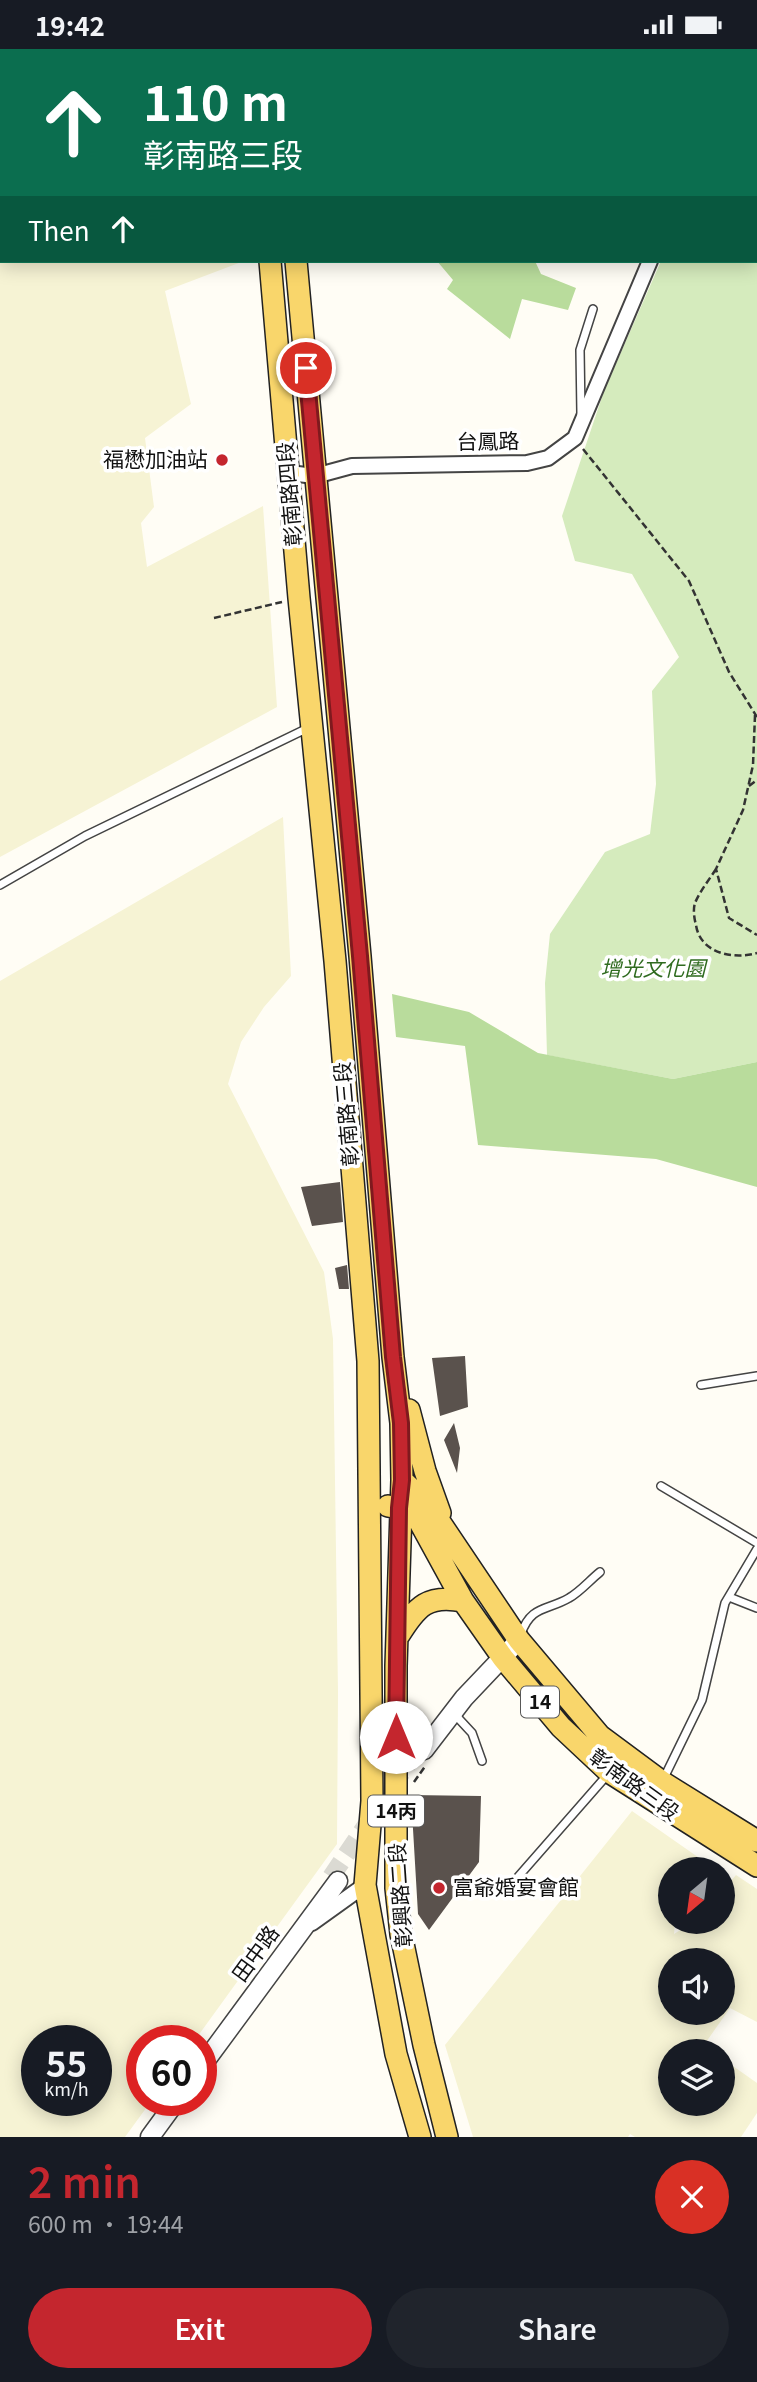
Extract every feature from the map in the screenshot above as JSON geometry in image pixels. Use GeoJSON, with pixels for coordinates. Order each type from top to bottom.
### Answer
{"type":"FeatureCollection","features":[{"type":"Feature","properties":{"kind":"main road","name":"彰南路四段"},"geometry":{"type":"LineString","coordinates":[[270,263],[312,727]]}},
{"type":"Feature","properties":{"kind":"main road","name":"彰南路四段"},"geometry":{"type":"LineString","coordinates":[[296,263],[315,476]]}},
{"type":"Feature","properties":{"kind":"main road","name":"彰南路三段"},"geometry":{"type":"LineString","coordinates":[[315,476],[401,1423],[402,1480],[429,1506],[519,1640],[600,1736],[662,1782],[757,1841]]}},
{"type":"Feature","properties":{"kind":"main road","name":"彰南路三段"},"geometry":{"type":"LineString","coordinates":[[312,727],[335,961],[368,1361],[369,1503]]}},
{"type":"Feature","properties":{"kind":"main road"},"geometry":{"type":"LineString","coordinates":[[393,1357],[425,1471],[446,1532]]}},
{"type":"Feature","properties":{"kind":"main road"},"geometry":{"type":"LineString","coordinates":[[369,1503],[402,1480]]}},
{"type":"Feature","properties":{"kind":"main road","name":"彰興路二段"},"geometry":{"type":"LineString","coordinates":[[402,1480],[399,1508],[397,1900],[408,1971],[447,2137]]}},
{"type":"Feature","properties":{"kind":"main road"},"geometry":{"type":"LineString","coordinates":[[369,1503],[399,1508]]}},
{"type":"Feature","properties":{"kind":"main road","name":"彰興路二段"},"geometry":{"type":"LineString","coordinates":[[369,1503],[372,1801],[365,1885],[396,2054],[420,2137]]}},
{"type":"Feature","properties":{"kind":"main road","name":"彰南路三段"},"geometry":{"type":"LineString","coordinates":[[399,1508],[417,1517],[463,1601],[503,1658],[561,1727],[609,1772],[757,1866]]}},
{"type":"Feature","properties":{"kind":"main road"},"geometry":{"type":"LineString","coordinates":[[398,1636],[414,1611],[443,1597],[463,1601]]}},
{"type":"Feature","properties":{"kind":"street"},"geometry":{"type":"LineString","coordinates":[[575,438],[649,263]]}},
{"type":"Feature","properties":{"kind":"street","name":"台鳳路"},"geometry":{"type":"LineString","coordinates":[[289,473],[315,476],[352,466],[527,463],[548,457],[575,438]]}},
{"type":"Feature","properties":{"kind":"street"},"geometry":{"type":"LineString","coordinates":[[422,1749],[519,1640]]}},
{"type":"Feature","properties":{"kind":"street"},"geometry":{"type":"LineString","coordinates":[[300,1933],[335,1879]]}},
{"type":"Feature","properties":{"kind":"street","name":"田中路"},"geometry":{"type":"LineString","coordinates":[[217,2045],[300,1933],[365,1885]]}},
{"type":"Feature","properties":{"kind":"street"},"geometry":{"type":"LineString","coordinates":[[150,2137],[165,2116]]}},
{"type":"Feature","properties":{"kind":"lane"},"geometry":{"type":"LineString","coordinates":[[581,422],[580,349],[593,309]]}},
{"type":"Feature","properties":{"kind":"lane"},"geometry":{"type":"LineString","coordinates":[[0,885],[85,836],[312,727]]}},
{"type":"Feature","properties":{"kind":"lane"},"geometry":{"type":"LineString","coordinates":[[701,1385],[757,1376]]}},
{"type":"Feature","properties":{"kind":"lane"},"geometry":{"type":"LineString","coordinates":[[661,1486],[757,1543]]}},
{"type":"Feature","properties":{"kind":"lane"},"geometry":{"type":"LineString","coordinates":[[662,1782],[702,1700],[725,1603],[753,1562],[757,1549]]}},
{"type":"Feature","properties":{"kind":"lane"},"geometry":{"type":"LineString","coordinates":[[519,1640],[525,1621],[540,1609],[569,1598],[600,1572]]}},
{"type":"Feature","properties":{"kind":"lane"},"geometry":{"type":"LineString","coordinates":[[729,1597],[757,1608]]}},
{"type":"Feature","properties":{"kind":"lane"},"geometry":{"type":"LineString","coordinates":[[454,1710],[472,1733],[482,1761]]}},
{"type":"Feature","properties":{"kind":"lane"},"geometry":{"type":"LineString","coordinates":[[517,1878],[609,1772]]}},
{"type":"Feature","properties":{"kind":"path"},"geometry":{"type":"LineString","coordinates":[[575,438],[689,581],[729,672],[756,716],[753,765],[743,810],[716,869],[695,903],[696,929],[701,942],[711,949],[735,956],[757,953]]}},
{"type":"Feature","properties":{"kind":"path"},"geometry":{"type":"LineString","coordinates":[[214,618],[299,598]]}},
{"type":"Feature","properties":{"kind":"path"},"geometry":{"type":"LineString","coordinates":[[748,786],[757,780]]}},
{"type":"Feature","properties":{"kind":"path"},"geometry":{"type":"LineString","coordinates":[[716,869],[729,918],[757,935]]}},
{"type":"Feature","properties":{"kind":"shaded area"},"geometry":{"type":"Polygon","coordinates":[[[0,263],[239,263],[165,291],[191,404],[145,438],[154,507],[141,523],[147,567],[263,506],[277,707],[0,857],[0,263]]]}},
{"type":"Feature","properties":{"kind":"shaded area"},"geometry":{"type":"Polygon","coordinates":[[[283,817],[291,976],[264,1007],[241,1042],[228,1084],[324,1272],[333,1339],[338,1693],[337,1844],[206,2025],[126,2025],[126,2116],[140,2116],[125,2137],[0,2137],[0,981],[283,817]]]}},
{"type":"Feature","properties":{"kind":"shaded area"},"geometry":{"type":"Polygon","coordinates":[[[632,1811],[698,1857],[658,1857],[658,1934],[735,1934],[735,1876],[757,1889],[757,2022],[735,2011],[735,1948],[658,1948],[658,2025],[718,2025],[708,2039],[658,2039],[658,2116],[735,2116],[735,2067],[757,2083],[757,2113],[741,2137],[635,2137],[630,2134],[628,2137],[473,2137],[445,2045],[632,1811]]]}},
{"type":"Feature","properties":{"kind":"green space"},"geometry":{"type":"Polygon","coordinates":[[[439,263],[536,263],[541,274],[576,288],[568,310],[522,299],[510,339],[447,289],[453,280],[439,263]]]}},
{"type":"Feature","properties":{"kind":"green space","name":"增光文化園"},"geometry":{"type":"Polygon","coordinates":[[[660,263],[757,263],[757,1062],[673,1079],[547,1055],[545,983],[550,934],[605,852],[650,834],[656,784],[652,691],[679,657],[632,574],[575,561],[562,516],[604,391],[660,263]]]}},
{"type":"Feature","properties":{"kind":"green space"},"geometry":{"type":"Polygon","coordinates":[[[392,994],[469,1012],[538,1053],[673,1079],[757,1062],[757,1187],[656,1159],[478,1145],[465,1046],[396,1037],[392,994]]]}},
{"type":"Feature","properties":{"kind":"building"},"geometry":{"type":"Polygon","coordinates":[[[340,1182],[343,1222],[312,1226],[301,1187],[340,1182]]]}},
{"type":"Feature","properties":{"kind":"building"},"geometry":{"type":"Polygon","coordinates":[[[347,1265],[349,1289],[339,1289],[335,1268],[347,1265]]]}},
{"type":"Feature","properties":{"kind":"building"},"geometry":{"type":"Polygon","coordinates":[[[465,1356],[468,1407],[440,1416],[432,1358],[465,1356]]]}},
{"type":"Feature","properties":{"kind":"building"},"geometry":{"type":"Polygon","coordinates":[[[454,1423],[460,1448],[457,1473],[444,1440],[454,1423]]]}},
{"type":"Feature","properties":{"kind":"building","name":"富爺婚宴會館"},"geometry":{"type":"Polygon","coordinates":[[[411,1795],[481,1796],[479,1862],[429,1930],[418,1914],[411,1795]]]}},
{"type":"Feature","properties":{"kind":"tunnel"},"geometry":{"type":"LineString","coordinates":[[331,1877],[419,1747]]}},
{"type":"Feature","properties":{"kind":"place","name":"福懋加油站"},"geometry":{"type":"Point","coordinates":[222,460]}},
{"type":"Feature","properties":{"kind":"place","name":"富爺婚宴會館"},"geometry":{"type":"Point","coordinates":[439,1888]}},
{"type":"Feature","properties":{"kind":"route"},"geometry":{"type":"LineString","coordinates":[[306,368],[401,1423],[396,1737]]}}]}
